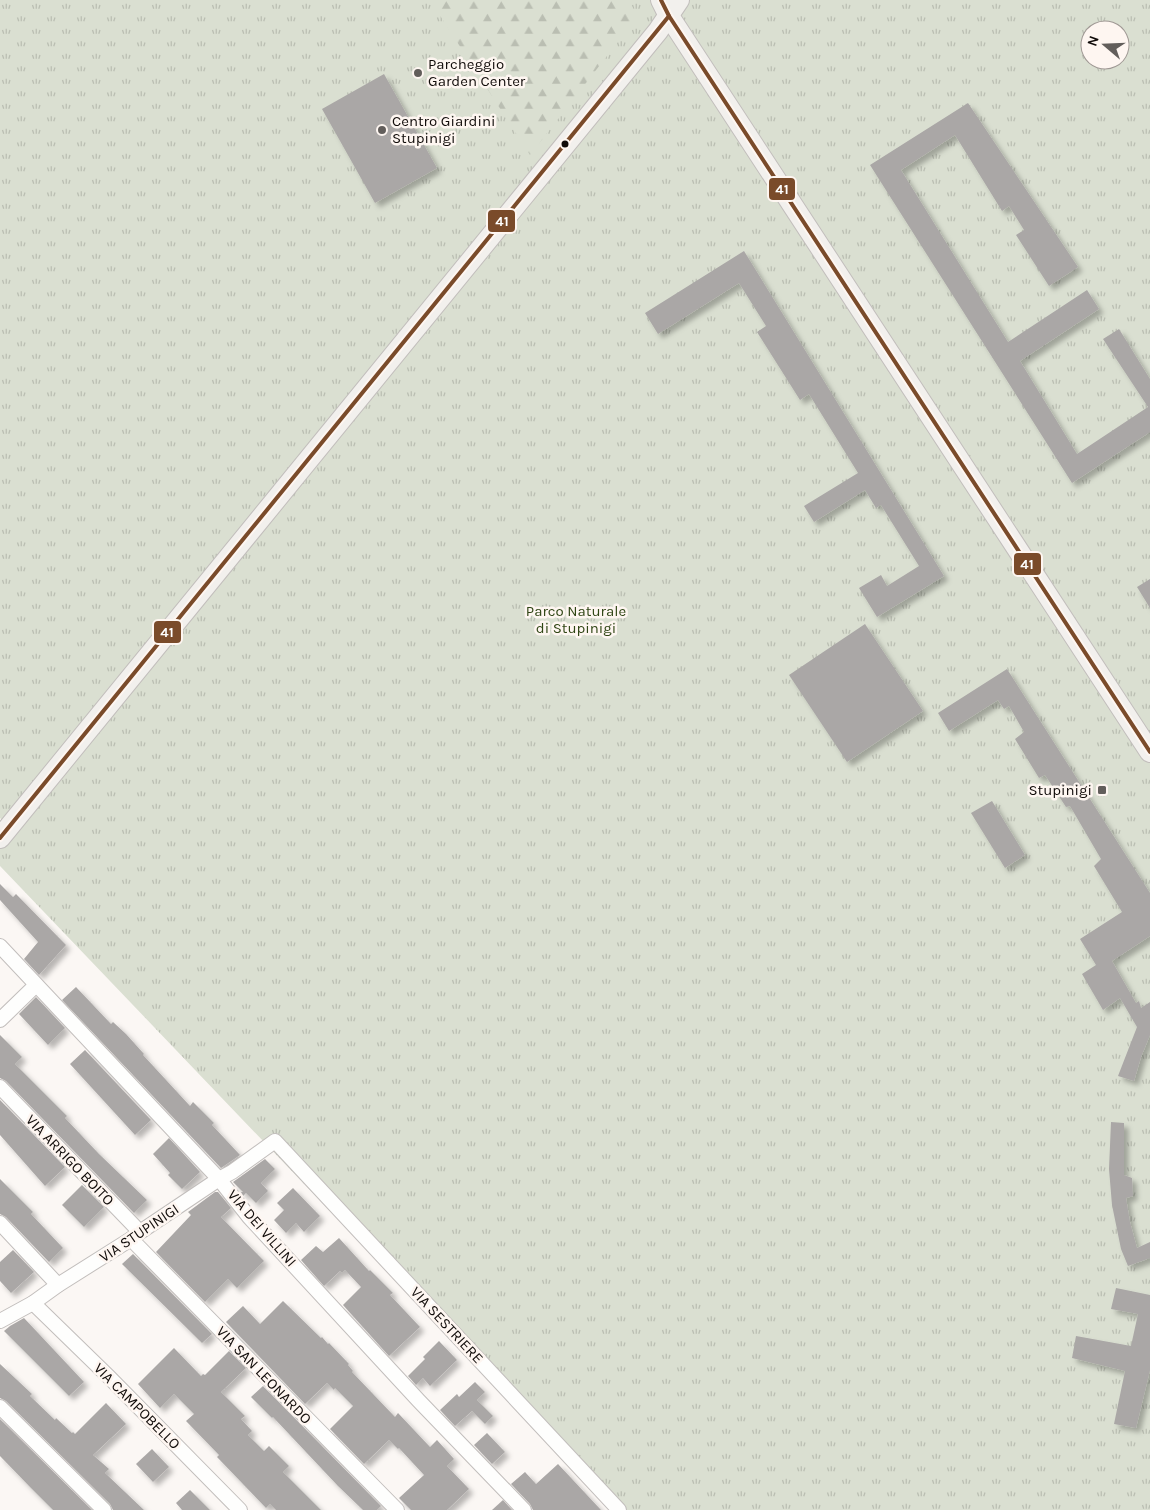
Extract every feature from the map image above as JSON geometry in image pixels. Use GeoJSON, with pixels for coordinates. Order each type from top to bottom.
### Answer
{"type":"FeatureCollection","features":[{"type":"Feature","properties":{"kind":"street"},"geometry":{"type":"LineString","coordinates":[[0,838],[84,737],[670,5],[1150,752]]}},
{"type":"Feature","properties":{"kind":"street","name":"VIA DEI VILLINI"},"geometry":{"type":"LineString","coordinates":[[0,946],[219,1179],[249,1217],[419,1401],[524,1510]]}},
{"type":"Feature","properties":{"kind":"street"},"geometry":{"type":"LineString","coordinates":[[0,1020],[36,985]]}},
{"type":"Feature","properties":{"kind":"street","name":"VIA ARRIGO BOITO"},"geometry":{"type":"LineString","coordinates":[[0,1087],[136,1235]]}},
{"type":"Feature","properties":{"kind":"street","name":"VIA STUPINIGI"},"geometry":{"type":"LineString","coordinates":[[0,1321],[33,1303],[232,1172],[275,1140]]}},
{"type":"Feature","properties":{"kind":"street","name":"VIA SESTRIERE"},"geometry":{"type":"LineString","coordinates":[[275,1140],[619,1510]]}},
{"type":"Feature","properties":{"kind":"street"},"geometry":{"type":"LineString","coordinates":[[0,1223],[58,1285]]}},
{"type":"Feature","properties":{"kind":"street","name":"VIA SAN LEONARDO"},"geometry":{"type":"LineString","coordinates":[[136,1235],[396,1510]]}},
{"type":"Feature","properties":{"kind":"street","name":"VIA CAMPOBELLO"},"geometry":{"type":"LineString","coordinates":[[33,1303],[240,1510]]}},
{"type":"Feature","properties":{"kind":"street"},"geometry":{"type":"LineString","coordinates":[[0,1407],[104,1510]]}},
{"type":"Feature","properties":{"kind":"green space","name":"Parco Naturale di Stupinigi"},"geometry":{"type":"Polygon","coordinates":[[[0,0],[1150,0],[1150,1510],[616,1510],[0,866],[0,849],[14,833],[0,818],[0,0]]]}},
{"type":"Feature","properties":{"kind":"green space"},"geometry":{"type":"Polygon","coordinates":[[[430,0],[628,0],[638,16],[530,155],[430,0]]]}},
{"type":"Feature","properties":{"kind":"building"},"geometry":{"type":"Polygon","coordinates":[[[384,74],[437,168],[375,203],[322,109],[384,74]]]}},
{"type":"Feature","properties":{"kind":"building"},"geometry":{"type":"Polygon","coordinates":[[[968,103],[1078,267],[1049,286],[1016,235],[1024,230],[1009,206],[1002,211],[955,135],[901,170],[1008,342],[1087,290],[1099,309],[1020,361],[1077,454],[1148,407],[1103,339],[1119,329],[1150,379],[1150,432],[1072,483],[870,165],[968,103]]]}},
{"type":"Feature","properties":{"kind":"building"},"geometry":{"type":"Polygon","coordinates":[[[744,251],[944,576],[877,617],[859,588],[881,575],[887,586],[919,566],[881,505],[876,508],[865,490],[814,522],[804,506],[858,473],[809,394],[800,400],[757,332],[766,326],[739,283],[658,334],[645,313],[744,251]]]}},
{"type":"Feature","properties":{"kind":"building"},"geometry":{"type":"Polygon","coordinates":[[[1150,579],[1150,608],[1137,587],[1150,579]]]}},
{"type":"Feature","properties":{"kind":"building"},"geometry":{"type":"Polygon","coordinates":[[[865,624],[923,711],[847,762],[789,675],[865,624]]]}},
{"type":"Feature","properties":{"kind":"building"},"geometry":{"type":"Polygon","coordinates":[[[1007,669],[1150,893],[1150,936],[1112,961],[1136,1003],[1139,1001],[1141,1008],[1150,1002],[1150,1035],[1134,1081],[1118,1076],[1137,1027],[1120,998],[1103,1010],[1082,974],[1096,965],[1080,939],[1122,912],[1094,866],[1101,859],[1070,806],[1066,807],[1045,775],[1039,778],[1015,739],[1024,732],[1009,706],[1004,709],[998,700],[949,731],[938,713],[1007,669]]]}},
{"type":"Feature","properties":{"kind":"building"},"geometry":{"type":"Polygon","coordinates":[[[992,801],[1025,855],[1005,868],[971,813],[992,801]]]}},
{"type":"Feature","properties":{"kind":"building"},"geometry":{"type":"Polygon","coordinates":[[[0,884],[13,897],[16,894],[66,945],[39,975],[24,959],[38,942],[0,900],[0,884]]]}},
{"type":"Feature","properties":{"kind":"building"},"geometry":{"type":"Polygon","coordinates":[[[76,987],[111,1024],[113,1022],[126,1034],[190,1106],[193,1102],[214,1123],[212,1125],[240,1155],[221,1168],[62,1000],[76,987]]]}},
{"type":"Feature","properties":{"kind":"building"},"geometry":{"type":"Polygon","coordinates":[[[36,997],[65,1028],[48,1045],[19,1014],[36,997]]]}},
{"type":"Feature","properties":{"kind":"building"},"geometry":{"type":"Polygon","coordinates":[[[0,1035],[22,1057],[15,1064],[67,1116],[65,1118],[99,1154],[147,1200],[134,1213],[6,1081],[0,1078],[0,1035]]]}},
{"type":"Feature","properties":{"kind":"building"},"geometry":{"type":"Polygon","coordinates":[[[85,1050],[151,1120],[135,1135],[70,1064],[85,1050]]]}},
{"type":"Feature","properties":{"kind":"building"},"geometry":{"type":"Polygon","coordinates":[[[0,1100],[65,1167],[45,1186],[0,1135],[0,1100]]]}},
{"type":"Feature","properties":{"kind":"building"},"geometry":{"type":"Polygon","coordinates":[[[1111,1122],[1124,1123],[1124,1175],[1132,1178],[1133,1196],[1126,1198],[1137,1248],[1150,1242],[1150,1258],[1128,1266],[1121,1249],[1112,1205],[1109,1169],[1111,1122]]]}},
{"type":"Feature","properties":{"kind":"building"},"geometry":{"type":"Polygon","coordinates":[[[169,1138],[200,1172],[182,1189],[168,1175],[170,1173],[153,1154],[169,1138]]]}},
{"type":"Feature","properties":{"kind":"building"},"geometry":{"type":"Polygon","coordinates":[[[265,1159],[275,1169],[261,1183],[268,1191],[256,1203],[246,1193],[243,1196],[241,1192],[243,1192],[233,1182],[265,1159]]]}},
{"type":"Feature","properties":{"kind":"building"},"geometry":{"type":"Polygon","coordinates":[[[0,1179],[33,1212],[31,1214],[63,1248],[49,1262],[6,1217],[0,1214],[0,1179]]]}},
{"type":"Feature","properties":{"kind":"building"},"geometry":{"type":"Polygon","coordinates":[[[82,1185],[104,1207],[84,1227],[62,1205],[82,1185]]]}},
{"type":"Feature","properties":{"kind":"building"},"geometry":{"type":"Polygon","coordinates":[[[293,1188],[320,1216],[304,1232],[296,1223],[286,1233],[274,1220],[284,1210],[277,1203],[293,1188]]]}},
{"type":"Feature","properties":{"kind":"building"},"geometry":{"type":"Polygon","coordinates":[[[215,1192],[218,1192],[231,1208],[221,1217],[264,1261],[237,1288],[228,1279],[205,1302],[156,1252],[191,1215],[188,1212],[215,1192]]]}},
{"type":"Feature","properties":{"kind":"building"},"geometry":{"type":"Polygon","coordinates":[[[339,1238],[369,1271],[393,1293],[390,1295],[420,1327],[389,1356],[343,1305],[361,1287],[345,1270],[342,1273],[340,1271],[324,1286],[301,1260],[316,1246],[323,1252],[339,1238]]]}},
{"type":"Feature","properties":{"kind":"building"},"geometry":{"type":"Polygon","coordinates":[[[13,1250],[34,1272],[11,1293],[0,1281],[0,1262],[13,1250]]]}},
{"type":"Feature","properties":{"kind":"building"},"geometry":{"type":"Polygon","coordinates":[[[133,1254],[212,1334],[202,1343],[122,1264],[133,1254]]]}},
{"type":"Feature","properties":{"kind":"building"},"geometry":{"type":"Polygon","coordinates":[[[1116,1288],[1150,1295],[1150,1370],[1136,1428],[1114,1424],[1125,1371],[1072,1358],[1076,1336],[1131,1346],[1138,1314],[1111,1309],[1116,1288]]]}},
{"type":"Feature","properties":{"kind":"building"},"geometry":{"type":"Polygon","coordinates":[[[283,1301],[321,1338],[329,1343],[349,1364],[352,1372],[395,1417],[398,1413],[430,1447],[437,1440],[454,1459],[447,1466],[469,1489],[447,1510],[411,1510],[399,1498],[424,1475],[399,1448],[389,1440],[364,1464],[330,1429],[353,1406],[335,1388],[334,1390],[327,1383],[305,1404],[226,1322],[243,1306],[260,1324],[283,1301]]]}},
{"type":"Feature","properties":{"kind":"building"},"geometry":{"type":"Polygon","coordinates":[[[24,1318],[84,1382],[69,1396],[4,1331],[24,1318]]]}},
{"type":"Feature","properties":{"kind":"building"},"geometry":{"type":"Polygon","coordinates":[[[439,1341],[457,1360],[430,1386],[423,1378],[416,1385],[408,1376],[439,1341]]]}},
{"type":"Feature","properties":{"kind":"building"},"geometry":{"type":"Polygon","coordinates":[[[174,1348],[201,1376],[205,1375],[229,1351],[246,1368],[221,1392],[245,1416],[241,1419],[252,1431],[248,1435],[264,1451],[269,1446],[289,1466],[283,1472],[321,1510],[276,1510],[270,1504],[266,1508],[217,1457],[219,1455],[186,1421],[194,1414],[174,1394],[160,1408],[138,1384],[174,1348]]]}},
{"type":"Feature","properties":{"kind":"building"},"geometry":{"type":"Polygon","coordinates":[[[0,1364],[32,1394],[30,1396],[55,1420],[56,1418],[72,1433],[75,1434],[106,1403],[126,1424],[93,1455],[109,1469],[105,1473],[144,1510],[113,1510],[110,1504],[6,1401],[0,1398],[0,1364]]]}},
{"type":"Feature","properties":{"kind":"building"},"geometry":{"type":"Polygon","coordinates":[[[475,1382],[485,1392],[477,1400],[493,1416],[485,1424],[472,1411],[455,1426],[440,1410],[457,1394],[459,1397],[475,1382]]]}},
{"type":"Feature","properties":{"kind":"building"},"geometry":{"type":"Polygon","coordinates":[[[263,1386],[381,1506],[377,1510],[363,1510],[273,1417],[251,1397],[263,1386]]]}},
{"type":"Feature","properties":{"kind":"building"},"geometry":{"type":"Polygon","coordinates":[[[0,1419],[92,1510],[53,1510],[0,1456],[0,1419]]]}},
{"type":"Feature","properties":{"kind":"building"},"geometry":{"type":"Polygon","coordinates":[[[487,1433],[505,1452],[492,1464],[474,1445],[487,1433]]]}},
{"type":"Feature","properties":{"kind":"building"},"geometry":{"type":"Polygon","coordinates":[[[152,1449],[169,1467],[153,1482],[136,1464],[152,1449]]]}},
{"type":"Feature","properties":{"kind":"building"},"geometry":{"type":"Polygon","coordinates":[[[558,1464],[601,1510],[533,1510],[530,1504],[511,1484],[525,1472],[536,1484],[558,1464]]]}},
{"type":"Feature","properties":{"kind":"building"},"geometry":{"type":"Polygon","coordinates":[[[190,1490],[210,1510],[182,1510],[176,1503],[190,1490]]]}},
{"type":"Feature","properties":{"kind":"building"},"geometry":{"type":"Polygon","coordinates":[[[503,1500],[512,1510],[492,1510],[503,1500]]]}},
{"type":"Feature","properties":{"kind":"transit line","name":"41"},"geometry":{"type":"LineString","coordinates":[[661,0],[669,16],[1150,752]]}},
{"type":"Feature","properties":{"kind":"transit line","name":"41"},"geometry":{"type":"LineString","coordinates":[[0,838],[669,16]]}},
{"type":"Feature","properties":{"kind":"place","name":"Parcheggio Garden Center"},"geometry":{"type":"Point","coordinates":[418,73]}},
{"type":"Feature","properties":{"kind":"place","name":"Centro Giardini Stupinigi"},"geometry":{"type":"Point","coordinates":[382,130]}},
{"type":"Feature","properties":{"kind":"place","name":"Stupinigi"},"geometry":{"type":"Point","coordinates":[1102,790]}}]}
